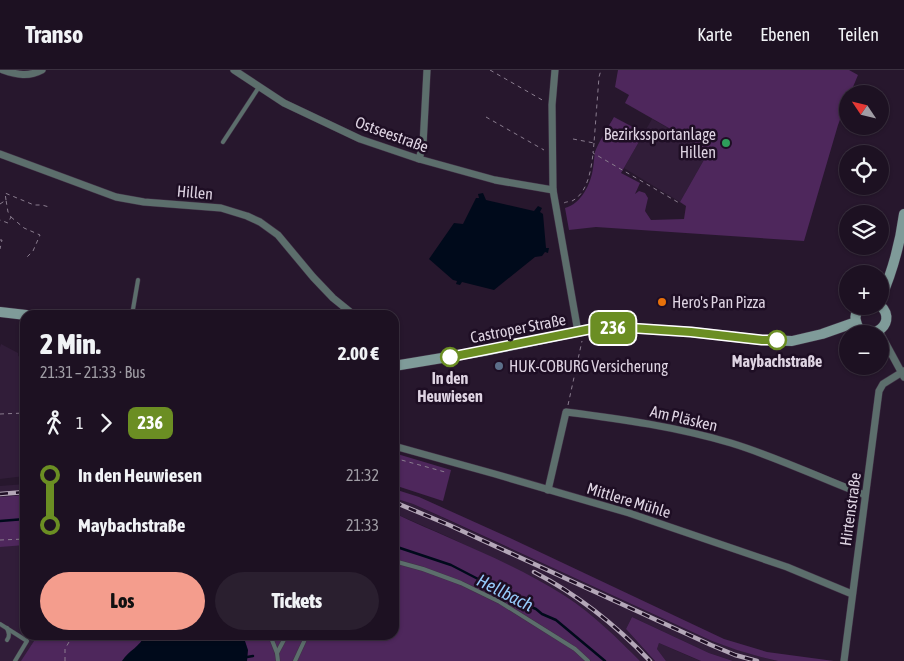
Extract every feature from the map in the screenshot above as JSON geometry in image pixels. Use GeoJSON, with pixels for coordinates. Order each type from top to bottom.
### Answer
{"type":"FeatureCollection","features":[{"type":"Feature","properties":{"kind":"main road"},"geometry":{"type":"LineString","coordinates":[[889,275],[901,238],[904,214]]}},
{"type":"Feature","properties":{"kind":"main road"},"geometry":{"type":"LineString","coordinates":[[0,312],[20,314]]}},
{"type":"Feature","properties":{"kind":"main road"},"geometry":{"type":"LineString","coordinates":[[856,315],[857,325]]}},
{"type":"Feature","properties":{"kind":"main road","name":"Castroper Straße"},"geometry":{"type":"LineString","coordinates":[[399,365],[484,351],[581,331],[631,328],[792,341],[822,334],[856,322]]}},
{"type":"Feature","properties":{"kind":"street"},"geometry":{"type":"LineString","coordinates":[[3,70],[17,75],[42,70]]}},
{"type":"Feature","properties":{"kind":"street","name":"Ostseestraße"},"geometry":{"type":"LineString","coordinates":[[234,70],[284,103],[360,139],[419,159],[495,180],[553,190]]}},
{"type":"Feature","properties":{"kind":"street"},"geometry":{"type":"LineString","coordinates":[[419,159],[424,145],[427,70]]}},
{"type":"Feature","properties":{"kind":"street"},"geometry":{"type":"LineString","coordinates":[[555,70],[552,105],[553,190],[581,331]]}},
{"type":"Feature","properties":{"kind":"street","name":"Hillen"},"geometry":{"type":"LineString","coordinates":[[0,154],[116,197],[144,202],[221,208],[247,216],[260,222],[278,236],[326,291],[348,310]]}},
{"type":"Feature","properties":{"kind":"street"},"geometry":{"type":"LineString","coordinates":[[889,347],[903,373]]}},
{"type":"Feature","properties":{"kind":"street","name":"Hirtenstraße"},"geometry":{"type":"LineString","coordinates":[[844,661],[880,391],[883,384],[903,373]]}},
{"type":"Feature","properties":{"kind":"street"},"geometry":{"type":"LineString","coordinates":[[548,490],[566,412]]}},
{"type":"Feature","properties":{"kind":"street","name":"Am Pläsken"},"geometry":{"type":"LineString","coordinates":[[566,412],[619,418],[684,431],[729,443],[766,455],[866,495]]}},
{"type":"Feature","properties":{"kind":"street","name":"Mittlere Mühle"},"geometry":{"type":"LineString","coordinates":[[399,447],[629,513],[765,559],[852,594]]}},
{"type":"Feature","properties":{"kind":"lane"},"geometry":{"type":"LineString","coordinates":[[223,142],[259,86]]}},
{"type":"Feature","properties":{"kind":"lane"},"geometry":{"type":"LineString","coordinates":[[133,310],[138,280]]}},
{"type":"Feature","properties":{"kind":"lane"},"geometry":{"type":"LineString","coordinates":[[399,562],[460,583],[500,602],[575,649],[588,661]]}},
{"type":"Feature","properties":{"kind":"lane"},"geometry":{"type":"LineString","coordinates":[[0,624],[20,636]]}},
{"type":"Feature","properties":{"kind":"lane"},"geometry":{"type":"LineString","coordinates":[[7,628],[9,633],[8,640]]}},
{"type":"Feature","properties":{"kind":"lane"},"geometry":{"type":"LineString","coordinates":[[15,661],[27,641],[25,640]]}},
{"type":"Feature","properties":{"kind":"lane"},"geometry":{"type":"LineString","coordinates":[[272,640],[278,661]]}},
{"type":"Feature","properties":{"kind":"lane"},"geometry":{"type":"LineString","coordinates":[[277,653],[284,640]]}},
{"type":"Feature","properties":{"kind":"lane"},"geometry":{"type":"LineString","coordinates":[[295,661],[304,640]]}},
{"type":"Feature","properties":{"kind":"path"},"geometry":{"type":"LineString","coordinates":[[490,70],[552,105]]}},
{"type":"Feature","properties":{"kind":"path"},"geometry":{"type":"LineString","coordinates":[[556,204],[572,201],[580,194],[587,181],[591,169],[601,70]]}},
{"type":"Feature","properties":{"kind":"path"},"geometry":{"type":"LineString","coordinates":[[486,117],[553,155]]}},
{"type":"Feature","properties":{"kind":"path"},"geometry":{"type":"LineString","coordinates":[[573,138],[594,143]]}},
{"type":"Feature","properties":{"kind":"path"},"geometry":{"type":"LineString","coordinates":[[593,153],[681,204]]}},
{"type":"Feature","properties":{"kind":"path"},"geometry":{"type":"LineString","coordinates":[[27,257],[33,251],[40,235],[24,228],[11,217],[8,212],[5,193],[34,204],[49,207]]}},
{"type":"Feature","properties":{"kind":"path"},"geometry":{"type":"LineString","coordinates":[[0,204],[6,200]]}},
{"type":"Feature","properties":{"kind":"path"},"geometry":{"type":"LineString","coordinates":[[0,220],[8,223],[11,217]]}},
{"type":"Feature","properties":{"kind":"path"},"geometry":{"type":"LineString","coordinates":[[0,240],[2,240],[0,249]]}},
{"type":"Feature","properties":{"kind":"path"},"geometry":{"type":"LineString","coordinates":[[566,412],[581,331]]}},
{"type":"Feature","properties":{"kind":"path"},"geometry":{"type":"LineString","coordinates":[[0,414],[20,413]]}},
{"type":"Feature","properties":{"kind":"path"},"geometry":{"type":"LineString","coordinates":[[399,459],[445,472],[448,461]]}},
{"type":"Feature","properties":{"kind":"path"},"geometry":{"type":"LineString","coordinates":[[0,540],[20,539]]}},
{"type":"Feature","properties":{"kind":"path"},"geometry":{"type":"LineString","coordinates":[[65,661],[65,649],[70,640]]}},
{"type":"Feature","properties":{"kind":"shaded area"},"geometry":{"type":"Polygon","coordinates":[[[618,70],[849,70],[858,75],[854,85],[839,85],[839,122],[804,241],[596,227],[569,230],[565,208],[576,202],[587,187],[592,174],[595,152],[614,117],[644,133],[621,173],[640,183],[635,194],[639,191],[645,193],[648,198],[645,211],[651,220],[684,219],[686,206],[680,202],[709,151],[625,103],[629,95],[615,87],[618,70]]]}},
{"type":"Feature","properties":{"kind":"shaded area"},"geometry":{"type":"Polygon","coordinates":[[[652,119],[709,151],[680,202],[624,168],[652,119]]]}},
{"type":"Feature","properties":{"kind":"shaded area"},"geometry":{"type":"Polygon","coordinates":[[[1,344],[18,353],[18,356],[20,356],[20,477],[0,479],[1,344]]]}},
{"type":"Feature","properties":{"kind":"shaded area"},"geometry":{"type":"Polygon","coordinates":[[[399,454],[451,470],[443,501],[399,487],[399,454]]]}},
{"type":"Feature","properties":{"kind":"shaded area"},"geometry":{"type":"Polygon","coordinates":[[[20,484],[20,495],[0,497],[0,486],[20,484]]]}},
{"type":"Feature","properties":{"kind":"shaded area"},"geometry":{"type":"Polygon","coordinates":[[[399,491],[419,497],[510,538],[724,639],[767,652],[834,661],[778,661],[712,641],[413,504],[399,500],[399,491]]]}},
{"type":"Feature","properties":{"kind":"shaded area"},"geometry":{"type":"Polygon","coordinates":[[[20,495],[20,545],[0,547],[0,497],[20,495]]]}},
{"type":"Feature","properties":{"kind":"shaded area"},"geometry":{"type":"Polygon","coordinates":[[[399,500],[413,504],[712,641],[778,661],[733,661],[709,653],[632,617],[626,629],[655,661],[640,661],[626,647],[516,569],[399,515],[399,500]]]}},
{"type":"Feature","properties":{"kind":"shaded area"},"geometry":{"type":"Polygon","coordinates":[[[399,515],[524,572],[565,596],[595,618],[640,661],[21,661],[35,640],[399,640],[399,515]]]}},
{"type":"Feature","properties":{"kind":"shaded area"},"geometry":{"type":"Polygon","coordinates":[[[20,542],[20,640],[38,640],[27,661],[0,661],[0,544],[20,542]]]}},
{"type":"Feature","properties":{"kind":"shaded area"},"geometry":{"type":"Polygon","coordinates":[[[632,617],[709,653],[733,661],[701,661],[659,643],[657,649],[666,661],[655,661],[626,629],[632,617]]]}},
{"type":"Feature","properties":{"kind":"shaded area"},"geometry":{"type":"Polygon","coordinates":[[[659,643],[701,661],[666,661],[657,649],[659,643]]]}},
{"type":"Feature","properties":{"kind":"water"},"geometry":{"type":"Polygon","coordinates":[[[483,193],[486,200],[534,211],[538,206],[542,208],[540,212],[543,214],[546,248],[549,248],[548,253],[545,252],[542,256],[535,257],[494,290],[462,282],[460,285],[456,284],[457,281],[453,280],[429,259],[454,223],[463,224],[476,198],[479,198],[478,194],[483,193]]]}},
{"type":"Feature","properties":{"kind":"water"},"geometry":{"type":"Polygon","coordinates":[[[142,640],[245,640],[248,650],[247,661],[122,661],[142,640]]]}},
{"type":"Feature","properties":{"kind":"waterway","name":"Hellbach"},"geometry":{"type":"LineString","coordinates":[[0,521],[20,519]]}},
{"type":"Feature","properties":{"kind":"waterway","name":"Hellbach"},"geometry":{"type":"LineString","coordinates":[[399,548],[451,565],[556,620],[605,661]]}},
{"type":"Feature","properties":{"kind":"waterway"},"geometry":{"type":"LineString","coordinates":[[247,657],[253,656]]}},
{"type":"Feature","properties":{"kind":"railway"},"geometry":{"type":"LineString","coordinates":[[0,494],[20,492]]}},
{"type":"Feature","properties":{"kind":"railway"},"geometry":{"type":"LineString","coordinates":[[399,504],[449,525],[711,645],[735,655],[757,661]]}},
{"type":"Feature","properties":{"kind":"railway"},"geometry":{"type":"LineString","coordinates":[[534,572],[596,612],[624,635],[650,661]]}},
{"type":"Feature","properties":{"kind":"bus line","name":"236"},"geometry":{"type":"LineString","coordinates":[[450,357],[591,329],[631,328],[777,340]]}},
{"type":"Feature","properties":{"kind":"place","name":"Bezirkssportanlage Hillen"},"geometry":{"type":"Point","coordinates":[726,143]}},
{"type":"Feature","properties":{"kind":"place","name":"Hero's Pan Pizza"},"geometry":{"type":"Point","coordinates":[662,302]}},
{"type":"Feature","properties":{"kind":"place","name":"Maybachstraße"},"geometry":{"type":"Point","coordinates":[777,340]}},
{"type":"Feature","properties":{"kind":"place","name":"In den Heuwiesen"},"geometry":{"type":"Point","coordinates":[450,357]}},
{"type":"Feature","properties":{"kind":"place","name":"HUK-COBURG Versicherung"},"geometry":{"type":"Point","coordinates":[499,366]}}]}
